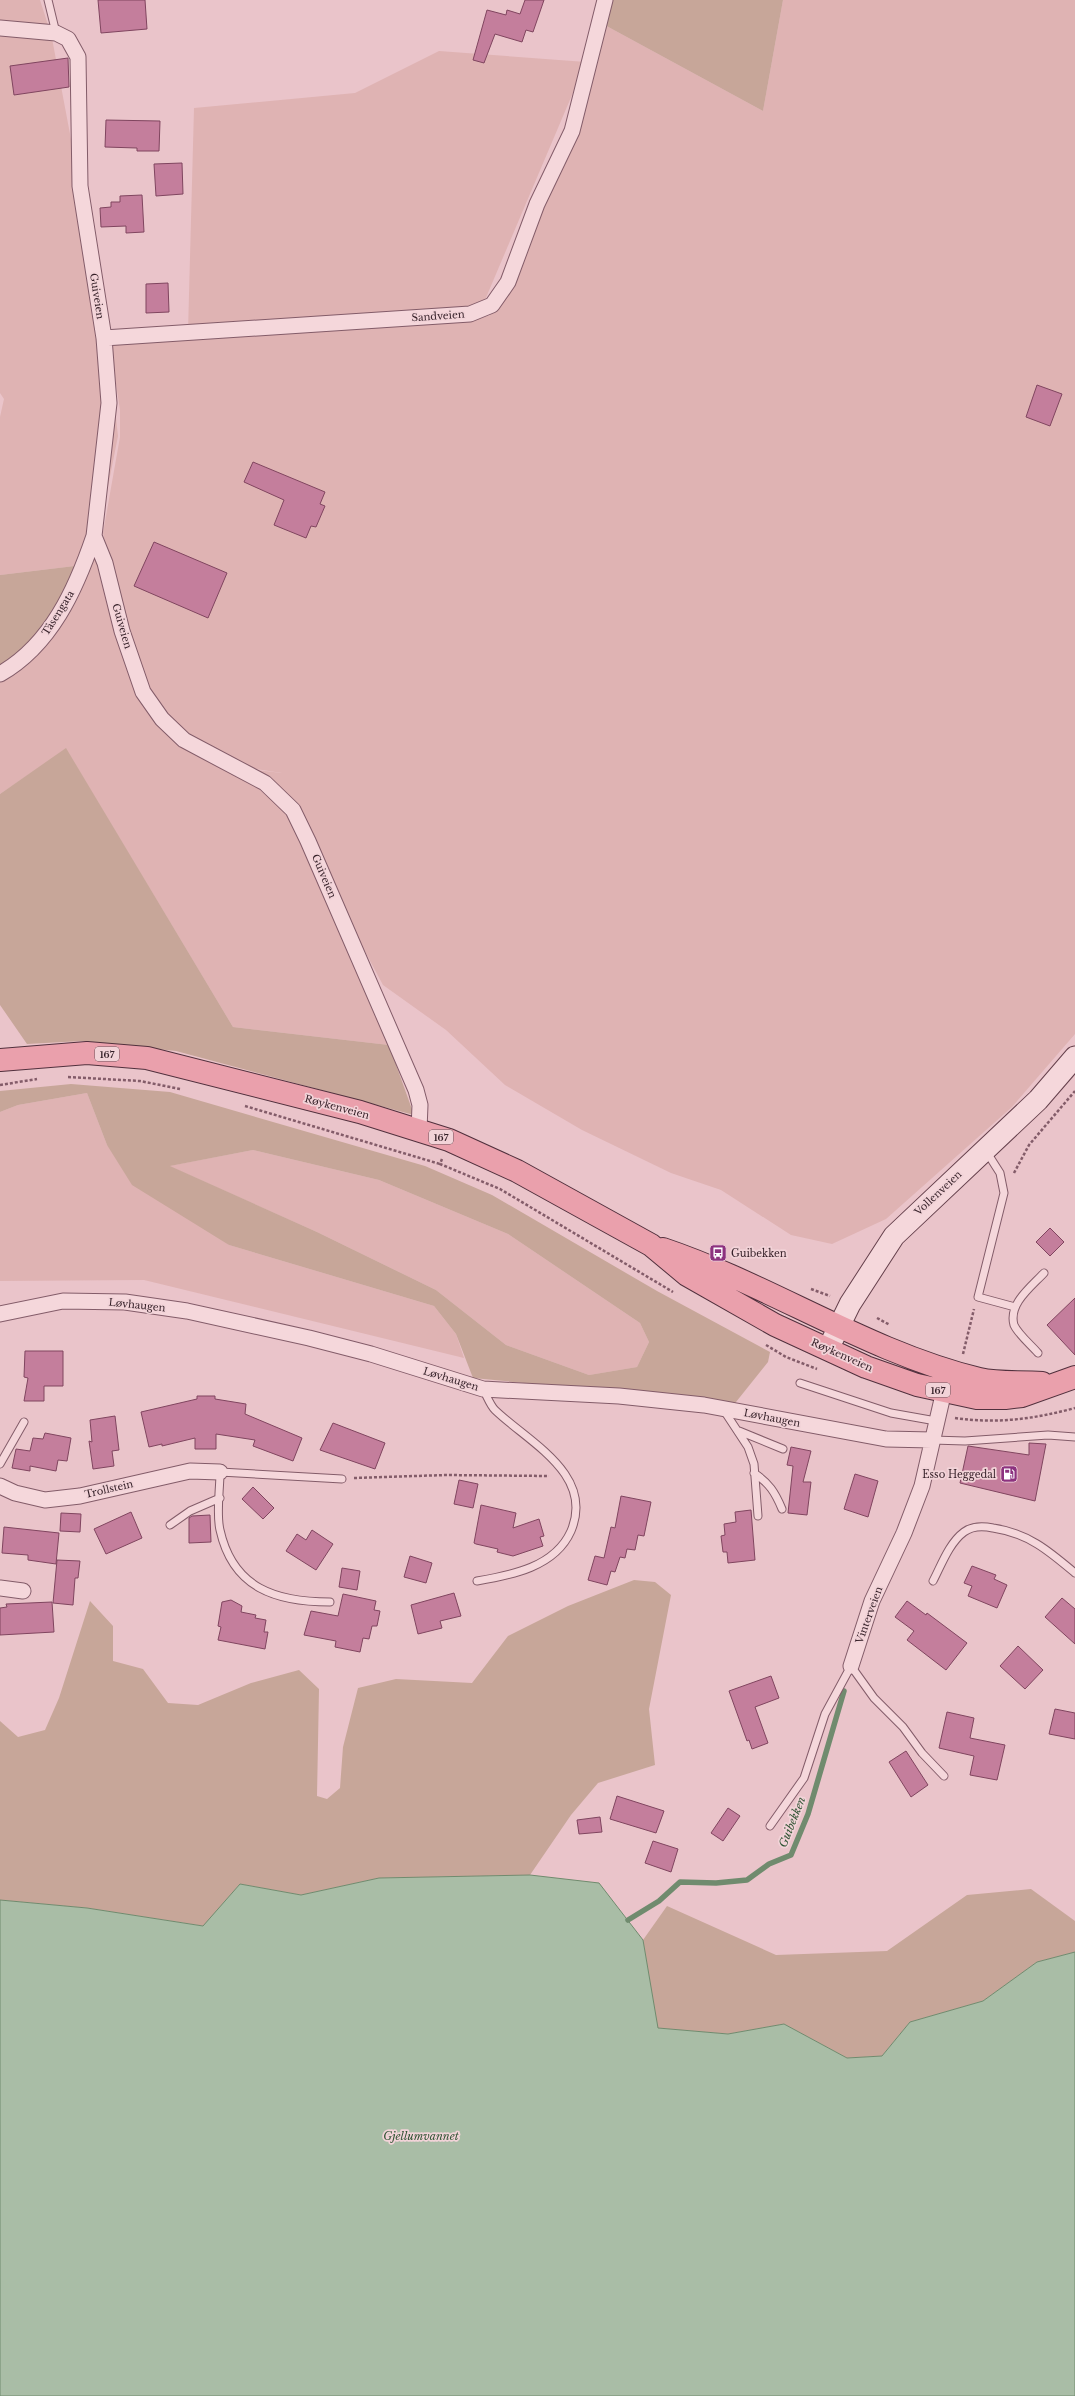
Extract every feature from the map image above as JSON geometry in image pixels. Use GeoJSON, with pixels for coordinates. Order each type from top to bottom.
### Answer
{"type":"FeatureCollection","features":[{"type":"Feature","properties":{"kind":"main road","name":"Røykenveien"},"geometry":{"type":"LineString","coordinates":[[0,1060],[87,1053],[147,1058],[360,1112],[419,1130],[463,1145],[517,1171],[651,1245],[692,1259],[839,1326],[906,1354],[980,1379],[1053,1385]]}},
{"type":"Feature","properties":{"kind":"main road","name":"Vollenveien"},"geometry":{"type":"LineString","coordinates":[[828,1349],[850,1304],[894,1236],[1038,1100],[1075,1057]]}},
{"type":"Feature","properties":{"kind":"main road","name":"Røykenveien"},"geometry":{"type":"LineString","coordinates":[[651,1245],[687,1275],[725,1298],[775,1325],[893,1377],[944,1391],[977,1398],[1005,1398],[1022,1396],[1075,1377]]}},
{"type":"Feature","properties":{"kind":"street","name":"Sandveien"},"geometry":{"type":"LineString","coordinates":[[104,338],[470,314],[492,305],[508,282],[537,204],[572,131],[605,0]]}},
{"type":"Feature","properties":{"kind":"street"},"geometry":{"type":"LineString","coordinates":[[0,28],[56,33]]}},
{"type":"Feature","properties":{"kind":"street","name":"Guiveien"},"geometry":{"type":"LineString","coordinates":[[56,33],[68,39],[78,57],[80,186],[104,338],[109,403],[94,536],[105,563],[122,631],[143,692],[162,719],[184,740],[265,783],[293,810],[308,841],[416,1090],[420,1105],[419,1130]]}},
{"type":"Feature","properties":{"kind":"street","name":"Tåsengata"},"geometry":{"type":"LineString","coordinates":[[0,674],[33,649],[48,631],[79,578],[94,536]]}},
{"type":"Feature","properties":{"kind":"street","name":"Løvhaugen"},"geometry":{"type":"LineString","coordinates":[[0,1314],[63,1301],[125,1302],[186,1311],[309,1338],[371,1354],[483,1389],[619,1396],[723,1408],[886,1439],[932,1440]]}},
{"type":"Feature","properties":{"kind":"street","name":"Vinterveien"},"geometry":{"type":"LineString","coordinates":[[851,1666],[872,1601],[904,1533],[922,1486],[948,1369]]}},
{"type":"Feature","properties":{"kind":"street","name":"Trollstein"},"geometry":{"type":"LineString","coordinates":[[0,1486],[15,1493],[45,1500],[80,1496],[190,1471],[220,1472]]}},
{"type":"Feature","properties":{"kind":"street"},"geometry":{"type":"LineString","coordinates":[[0,1588],[23,1591]]}},
{"type":"Feature","properties":{"kind":"lane"},"geometry":{"type":"LineString","coordinates":[[48,0],[56,33]]}},
{"type":"Feature","properties":{"kind":"lane"},"geometry":{"type":"LineString","coordinates":[[986,1150],[1000,1173],[1004,1193],[978,1297],[1015,1307]]}},
{"type":"Feature","properties":{"kind":"lane"},"geometry":{"type":"LineString","coordinates":[[1038,1353],[1015,1326],[1013,1314],[1015,1307],[1044,1273]]}},
{"type":"Feature","properties":{"kind":"lane"},"geometry":{"type":"LineString","coordinates":[[800,1382],[891,1413],[936,1421]]}},
{"type":"Feature","properties":{"kind":"lane"},"geometry":{"type":"LineString","coordinates":[[477,1582],[515,1575],[547,1560],[566,1542],[576,1519],[573,1491],[568,1477],[544,1450],[494,1409],[483,1389]]}},
{"type":"Feature","properties":{"kind":"lane"},"geometry":{"type":"LineString","coordinates":[[723,1408],[748,1447],[754,1473],[758,1516]]}},
{"type":"Feature","properties":{"kind":"lane"},"geometry":{"type":"LineString","coordinates":[[0,1464],[24,1422]]}},
{"type":"Feature","properties":{"kind":"lane"},"geometry":{"type":"LineString","coordinates":[[738,1430],[783,1449]]}},
{"type":"Feature","properties":{"kind":"lane"},"geometry":{"type":"LineString","coordinates":[[932,1440],[965,1441],[1048,1435],[1075,1437]]}},
{"type":"Feature","properties":{"kind":"lane"},"geometry":{"type":"LineString","coordinates":[[330,1602],[304,1602],[282,1598],[253,1585],[232,1561],[220,1530],[220,1472],[342,1479]]}},
{"type":"Feature","properties":{"kind":"lane"},"geometry":{"type":"LineString","coordinates":[[754,1473],[768,1483],[776,1492],[782,1508]]}},
{"type":"Feature","properties":{"kind":"lane"},"geometry":{"type":"LineString","coordinates":[[170,1525],[190,1511],[220,1498]]}},
{"type":"Feature","properties":{"kind":"lane"},"geometry":{"type":"LineString","coordinates":[[933,1581],[958,1538],[964,1531],[984,1526],[1018,1533],[1031,1539],[1046,1548],[1075,1573]]}},
{"type":"Feature","properties":{"kind":"lane"},"geometry":{"type":"LineString","coordinates":[[851,1666],[874,1698],[903,1727],[922,1753],[944,1776]]}},
{"type":"Feature","properties":{"kind":"lane","name":"Vinterveien"},"geometry":{"type":"LineString","coordinates":[[770,1826],[804,1778],[825,1714],[851,1666]]}},
{"type":"Feature","properties":{"kind":"path"},"geometry":{"type":"LineString","coordinates":[[63,1076],[140,1081],[185,1090]]}},
{"type":"Feature","properties":{"kind":"path"},"geometry":{"type":"LineString","coordinates":[[0,1085],[43,1078]]}},
{"type":"Feature","properties":{"kind":"path"},"geometry":{"type":"LineString","coordinates":[[1004,1193],[1029,1144],[1075,1091]]}},
{"type":"Feature","properties":{"kind":"path"},"geometry":{"type":"LineString","coordinates":[[238,1104],[440,1164]]}},
{"type":"Feature","properties":{"kind":"path"},"geometry":{"type":"LineString","coordinates":[[968,1357],[962,1354],[978,1297]]}},
{"type":"Feature","properties":{"kind":"path"},"geometry":{"type":"LineString","coordinates":[[342,1479],[446,1475],[568,1477]]}},
{"type":"Feature","properties":{"kind":"shaded area"},"geometry":{"type":"Polygon","coordinates":[[[0,0],[40,0],[50,31],[0,28],[0,0]]]}},
{"type":"Feature","properties":{"kind":"shaded area"},"geometry":{"type":"Polygon","coordinates":[[[606,0],[783,0],[763,111],[601,23],[606,0]]]}},
{"type":"Feature","properties":{"kind":"shaded area"},"geometry":{"type":"Polygon","coordinates":[[[783,0],[1075,0],[1075,1034],[1012,1107],[886,1219],[832,1244],[791,1235],[721,1190],[671,1173],[582,1130],[505,1085],[446,1030],[383,985],[290,812],[240,768],[282,773],[236,766],[184,740],[143,692],[122,631],[103,533],[120,437],[120,410],[109,339],[489,316],[511,284],[601,23],[763,111],[783,0]]]}},
{"type":"Feature","properties":{"kind":"shaded area"},"geometry":{"type":"Polygon","coordinates":[[[0,30],[51,33],[105,320],[118,436],[99,532],[83,565],[0,575],[0,417],[4,399],[0,393],[0,30]]]}},
{"type":"Feature","properties":{"kind":"shaded area"},"geometry":{"type":"Polygon","coordinates":[[[439,51],[586,62],[482,307],[188,332],[194,108],[355,93],[439,51]]]}},
{"type":"Feature","properties":{"kind":"shaded area"},"geometry":{"type":"Polygon","coordinates":[[[101,544],[141,697],[182,741],[235,768],[285,812],[310,862],[389,1045],[233,1027],[66,749],[0,794],[0,678],[101,544]]]}},
{"type":"Feature","properties":{"kind":"shaded area"},"geometry":{"type":"Polygon","coordinates":[[[83,565],[28,652],[0,671],[0,575],[83,565]]]}},
{"type":"Feature","properties":{"kind":"shaded area"},"geometry":{"type":"Polygon","coordinates":[[[66,748],[233,1027],[389,1045],[414,1115],[176,1051],[82,1041],[27,1044],[0,1005],[0,794],[66,748]]]}},
{"type":"Feature","properties":{"kind":"shaded area"},"geometry":{"type":"Polygon","coordinates":[[[71,1084],[170,1092],[425,1166],[492,1195],[657,1291],[770,1352],[768,1362],[732,1407],[618,1392],[473,1378],[456,1334],[434,1306],[229,1245],[132,1185],[107,1145],[87,1093],[18,1105],[0,1112],[0,1091],[71,1084]],[[253,1150],[170,1166],[317,1232],[436,1290],[506,1345],[589,1375],[637,1367],[649,1342],[640,1323],[508,1234],[379,1180],[253,1150]]]}},
{"type":"Feature","properties":{"kind":"shaded area"},"geometry":{"type":"Polygon","coordinates":[[[87,1093],[107,1145],[229,1245],[434,1306],[456,1334],[464,1358],[144,1280],[0,1281],[0,1112],[18,1105],[87,1093]]]}},
{"type":"Feature","properties":{"kind":"shaded area"},"geometry":{"type":"Polygon","coordinates":[[[253,1150],[379,1180],[508,1234],[640,1323],[649,1342],[637,1367],[589,1375],[506,1345],[436,1290],[317,1232],[169,1166],[253,1150]]]}},
{"type":"Feature","properties":{"kind":"shaded area"},"geometry":{"type":"Polygon","coordinates":[[[634,1580],[655,1582],[671,1595],[649,1709],[655,1765],[598,1783],[571,1815],[530,1875],[379,1878],[301,1895],[240,1884],[204,1926],[87,1908],[0,1900],[0,1721],[18,1737],[45,1730],[59,1698],[90,1601],[113,1626],[113,1661],[143,1669],[168,1703],[198,1705],[251,1683],[299,1670],[319,1689],[317,1796],[327,1799],[340,1788],[343,1747],[358,1688],[396,1679],[472,1683],[508,1636],[568,1606],[634,1580]]]}},
{"type":"Feature","properties":{"kind":"shaded area"},"geometry":{"type":"Polygon","coordinates":[[[1031,1889],[1075,1921],[1075,1952],[1037,1962],[983,2001],[910,2022],[882,2056],[847,2058],[784,2024],[728,2034],[657,2028],[643,1940],[667,1906],[776,1955],[887,1951],[967,1895],[1031,1889]]]}},
{"type":"Feature","properties":{"kind":"water","name":"Gjellumvannet"},"geometry":{"type":"Polygon","coordinates":[[[530,1875],[599,1883],[643,1940],[658,2028],[728,2034],[784,2024],[847,2058],[882,2056],[910,2022],[983,2001],[1037,1962],[1075,1952],[1075,2396],[0,2396],[0,1900],[87,1908],[203,1926],[240,1884],[301,1895],[379,1878],[530,1875]]]}},
{"type":"Feature","properties":{"kind":"building"},"geometry":{"type":"Polygon","coordinates":[[[98,0],[145,0],[147,29],[101,33],[98,0]]]}},
{"type":"Feature","properties":{"kind":"building"},"geometry":{"type":"Polygon","coordinates":[[[525,0],[544,0],[533,32],[526,30],[522,42],[495,34],[484,63],[473,60],[487,10],[506,15],[507,10],[520,14],[525,0]]]}},
{"type":"Feature","properties":{"kind":"building"},"geometry":{"type":"Polygon","coordinates":[[[68,58],[69,87],[14,95],[10,66],[68,58]]]}},
{"type":"Feature","properties":{"kind":"building"},"geometry":{"type":"Polygon","coordinates":[[[106,120],[160,121],[159,151],[137,151],[137,148],[105,147],[106,120]]]}},
{"type":"Feature","properties":{"kind":"building"},"geometry":{"type":"Polygon","coordinates":[[[182,163],[183,194],[156,196],[154,164],[182,163]]]}},
{"type":"Feature","properties":{"kind":"building"},"geometry":{"type":"Polygon","coordinates":[[[142,195],[144,232],[126,233],[126,226],[101,227],[100,208],[111,207],[111,202],[120,202],[120,196],[142,195]]]}},
{"type":"Feature","properties":{"kind":"building"},"geometry":{"type":"Polygon","coordinates":[[[168,283],[169,312],[146,313],[146,284],[168,283]]]}},
{"type":"Feature","properties":{"kind":"building"},"geometry":{"type":"Polygon","coordinates":[[[1037,385],[1062,394],[1050,426],[1026,417],[1037,385]]]}},
{"type":"Feature","properties":{"kind":"building"},"geometry":{"type":"Polygon","coordinates":[[[253,462],[325,492],[320,504],[325,506],[316,527],[311,526],[306,538],[274,525],[284,500],[244,482],[253,462]]]}},
{"type":"Feature","properties":{"kind":"building"},"geometry":{"type":"Polygon","coordinates":[[[154,542],[227,573],[208,618],[134,586],[154,542]]]}},
{"type":"Feature","properties":{"kind":"building"},"geometry":{"type":"Polygon","coordinates":[[[1050,1228],[1064,1242],[1050,1256],[1036,1242],[1050,1228]]]}},
{"type":"Feature","properties":{"kind":"building"},"geometry":{"type":"Polygon","coordinates":[[[1075,1298],[1075,1355],[1047,1325],[1075,1298]]]}},
{"type":"Feature","properties":{"kind":"building"},"geometry":{"type":"Polygon","coordinates":[[[25,1351],[63,1351],[63,1386],[44,1386],[44,1401],[24,1401],[28,1378],[24,1377],[25,1351]]]}},
{"type":"Feature","properties":{"kind":"building"},"geometry":{"type":"Polygon","coordinates":[[[197,1396],[215,1396],[215,1399],[246,1404],[245,1414],[302,1438],[293,1461],[253,1446],[255,1440],[216,1434],[216,1449],[195,1449],[195,1438],[162,1446],[162,1444],[149,1447],[141,1412],[197,1399],[197,1396]]]}},
{"type":"Feature","properties":{"kind":"building"},"geometry":{"type":"Polygon","coordinates":[[[115,1416],[119,1450],[112,1451],[114,1466],[93,1469],[89,1441],[92,1442],[90,1420],[115,1416]]]}},
{"type":"Feature","properties":{"kind":"building"},"geometry":{"type":"Polygon","coordinates":[[[333,1423],[385,1443],[375,1469],[320,1450],[333,1423]]]}},
{"type":"Feature","properties":{"kind":"building"},"geometry":{"type":"Polygon","coordinates":[[[45,1433],[71,1438],[67,1461],[58,1460],[56,1471],[30,1466],[30,1471],[12,1468],[16,1449],[30,1451],[33,1438],[43,1439],[45,1433]]]}},
{"type":"Feature","properties":{"kind":"building"},"geometry":{"type":"Polygon","coordinates":[[[1029,1443],[1046,1444],[1035,1501],[960,1483],[968,1446],[1029,1455],[1029,1443]]]}},
{"type":"Feature","properties":{"kind":"building"},"geometry":{"type":"Polygon","coordinates":[[[791,1447],[811,1451],[803,1482],[811,1482],[807,1515],[788,1513],[793,1466],[787,1465],[791,1447]]]}},
{"type":"Feature","properties":{"kind":"building"},"geometry":{"type":"Polygon","coordinates":[[[855,1474],[878,1481],[868,1517],[844,1509],[855,1474]]]}},
{"type":"Feature","properties":{"kind":"building"},"geometry":{"type":"Polygon","coordinates":[[[459,1480],[478,1484],[473,1508],[454,1504],[459,1480]]]}},
{"type":"Feature","properties":{"kind":"building"},"geometry":{"type":"Polygon","coordinates":[[[253,1487],[274,1508],[263,1519],[242,1499],[253,1487]]]}},
{"type":"Feature","properties":{"kind":"building"},"geometry":{"type":"Polygon","coordinates":[[[621,1496],[651,1502],[644,1536],[638,1535],[635,1550],[627,1549],[625,1558],[620,1557],[615,1572],[611,1571],[607,1585],[588,1580],[595,1556],[604,1558],[611,1527],[615,1528],[621,1496]]]}},
{"type":"Feature","properties":{"kind":"building"},"geometry":{"type":"Polygon","coordinates":[[[481,1505],[516,1513],[513,1528],[539,1519],[544,1536],[540,1537],[543,1546],[513,1556],[497,1552],[498,1549],[474,1543],[481,1505]]]}},
{"type":"Feature","properties":{"kind":"building"},"geometry":{"type":"Polygon","coordinates":[[[751,1510],[755,1560],[728,1563],[727,1552],[723,1552],[721,1536],[725,1535],[724,1524],[736,1522],[735,1512],[751,1510]]]}},
{"type":"Feature","properties":{"kind":"building"},"geometry":{"type":"Polygon","coordinates":[[[131,1512],[142,1538],[106,1554],[94,1529],[131,1512]]]}},
{"type":"Feature","properties":{"kind":"building"},"geometry":{"type":"Polygon","coordinates":[[[61,1513],[81,1514],[80,1532],[60,1531],[61,1513]]]}},
{"type":"Feature","properties":{"kind":"building"},"geometry":{"type":"Polygon","coordinates":[[[210,1515],[211,1542],[189,1543],[189,1518],[192,1516],[210,1515]]]}},
{"type":"Feature","properties":{"kind":"building"},"geometry":{"type":"Polygon","coordinates":[[[4,1527],[59,1533],[56,1564],[28,1560],[28,1555],[2,1553],[4,1527]]]}},
{"type":"Feature","properties":{"kind":"building"},"geometry":{"type":"Polygon","coordinates":[[[312,1530],[333,1544],[316,1570],[286,1551],[297,1534],[306,1540],[312,1530]]]}},
{"type":"Feature","properties":{"kind":"building"},"geometry":{"type":"Polygon","coordinates":[[[410,1556],[432,1563],[426,1583],[404,1577],[410,1556]]]}},
{"type":"Feature","properties":{"kind":"building"},"geometry":{"type":"Polygon","coordinates":[[[57,1560],[80,1561],[78,1578],[75,1578],[73,1605],[53,1603],[57,1560]]]}},
{"type":"Feature","properties":{"kind":"building"},"geometry":{"type":"Polygon","coordinates":[[[972,1566],[996,1575],[994,1579],[1007,1585],[997,1608],[968,1596],[972,1586],[964,1583],[972,1566]]]}},
{"type":"Feature","properties":{"kind":"building"},"geometry":{"type":"Polygon","coordinates":[[[342,1568],[360,1571],[357,1590],[339,1587],[342,1568]]]}},
{"type":"Feature","properties":{"kind":"building"},"geometry":{"type":"Polygon","coordinates":[[[454,1593],[461,1616],[440,1621],[442,1628],[418,1634],[411,1605],[454,1593]]]}},
{"type":"Feature","properties":{"kind":"building"},"geometry":{"type":"Polygon","coordinates":[[[343,1594],[376,1601],[374,1610],[380,1611],[377,1626],[372,1626],[369,1639],[363,1638],[360,1652],[335,1647],[336,1641],[304,1635],[311,1611],[338,1616],[343,1594]]]}},
{"type":"Feature","properties":{"kind":"building"},"geometry":{"type":"Polygon","coordinates":[[[1062,1598],[1075,1609],[1075,1644],[1045,1617],[1062,1598]]]}},
{"type":"Feature","properties":{"kind":"building"},"geometry":{"type":"Polygon","coordinates":[[[231,1600],[242,1606],[241,1612],[256,1615],[255,1618],[266,1620],[264,1632],[268,1632],[265,1649],[218,1640],[221,1627],[218,1626],[222,1602],[231,1600]]]}},
{"type":"Feature","properties":{"kind":"building"},"geometry":{"type":"Polygon","coordinates":[[[907,1601],[926,1615],[927,1613],[967,1643],[946,1670],[907,1640],[914,1631],[895,1617],[907,1601]]]}},
{"type":"Feature","properties":{"kind":"building"},"geometry":{"type":"Polygon","coordinates":[[[52,1602],[54,1632],[0,1635],[0,1608],[7,1607],[6,1604],[52,1602]]]}},
{"type":"Feature","properties":{"kind":"building"},"geometry":{"type":"Polygon","coordinates":[[[1018,1646],[1043,1670],[1025,1689],[1000,1666],[1018,1646]]]}},
{"type":"Feature","properties":{"kind":"building"},"geometry":{"type":"Polygon","coordinates":[[[771,1676],[779,1698],[755,1707],[768,1743],[752,1749],[749,1740],[747,1741],[729,1691],[771,1676]]]}},
{"type":"Feature","properties":{"kind":"building"},"geometry":{"type":"Polygon","coordinates":[[[1055,1709],[1075,1713],[1075,1739],[1049,1734],[1055,1709]]]}},
{"type":"Feature","properties":{"kind":"building"},"geometry":{"type":"Polygon","coordinates":[[[947,1712],[974,1718],[970,1738],[1005,1745],[997,1780],[970,1775],[974,1756],[939,1748],[947,1712]]]}},
{"type":"Feature","properties":{"kind":"building"},"geometry":{"type":"Polygon","coordinates":[[[906,1751],[928,1785],[911,1797],[889,1762],[906,1751]]]}},
{"type":"Feature","properties":{"kind":"building"},"geometry":{"type":"Polygon","coordinates":[[[617,1796],[664,1811],[656,1833],[610,1819],[617,1796]]]}},
{"type":"Feature","properties":{"kind":"building"},"geometry":{"type":"Polygon","coordinates":[[[728,1808],[740,1816],[723,1841],[711,1833],[728,1808]]]}},
{"type":"Feature","properties":{"kind":"building"},"geometry":{"type":"Polygon","coordinates":[[[600,1817],[602,1832],[579,1834],[577,1820],[600,1817]]]}},
{"type":"Feature","properties":{"kind":"building"},"geometry":{"type":"Polygon","coordinates":[[[653,1841],[678,1849],[671,1872],[645,1863],[653,1841]]]}},
{"type":"Feature","properties":{"kind":"waterway","name":"Guibekken"},"geometry":{"type":"LineString","coordinates":[[628,1920],[659,1901],[680,1882],[716,1883],[747,1880],[769,1864],[791,1855],[808,1814],[844,1691]]}},
{"type":"Feature","properties":{"kind":"place","name":"Guibekken"},"geometry":{"type":"Point","coordinates":[718,1253]}},
{"type":"Feature","properties":{"kind":"place","name":"Esso Heggedal"},"geometry":{"type":"Point","coordinates":[1009,1474]}}]}
